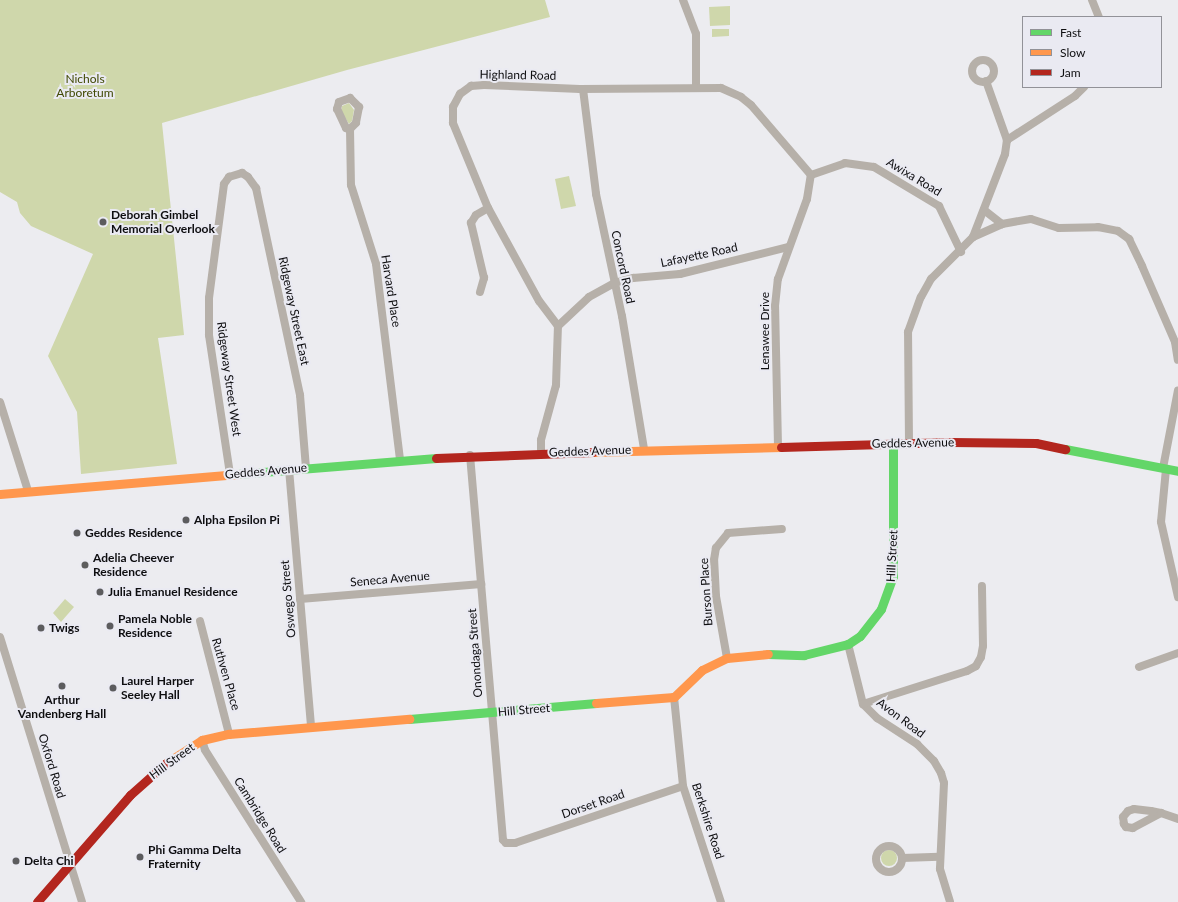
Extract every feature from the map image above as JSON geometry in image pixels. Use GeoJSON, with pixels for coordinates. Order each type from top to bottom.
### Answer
{"type":"FeatureCollection","features":[{"type":"Feature","properties":{"kind":"main road","name":"Geddes Avenue"},"geometry":{"type":"LineString","coordinates":[[0,494],[470,455],[644,449],[909,443],[1036,443],[1178,471]]}},
{"type":"Feature","properties":{"kind":"main road","name":"Hill Street"},"geometry":{"type":"LineString","coordinates":[[37,902],[70,863],[149,778],[168,761],[202,740],[229,734],[674,697],[702,670],[727,658],[757,654],[804,655],[848,644],[860,636],[881,609],[893,576],[893,444]]}},
{"type":"Feature","properties":{"kind":"street"},"geometry":{"type":"LineString","coordinates":[[683,0],[696,34],[696,88]]}},
{"type":"Feature","properties":{"kind":"street"},"geometry":{"type":"LineString","coordinates":[[1092,0],[1099,16]]}},
{"type":"Feature","properties":{"kind":"street"},"geometry":{"type":"LineString","coordinates":[[909,443],[907,357],[908,332],[913,314],[931,280],[961,252],[973,237],[1005,154],[1007,140],[986,81]]}},
{"type":"Feature","properties":{"kind":"street","name":"Highland Road"},"geometry":{"type":"LineString","coordinates":[[558,326],[539,301],[488,208],[453,123],[453,107],[460,94],[477,85],[583,89],[720,88],[742,97],[811,175]]}},
{"type":"Feature","properties":{"kind":"street"},"geometry":{"type":"LineString","coordinates":[[1007,140],[1074,96],[1083,88]]}},
{"type":"Feature","properties":{"kind":"street","name":"Concord Road"},"geometry":{"type":"LineString","coordinates":[[583,89],[594,181],[644,449]]}},
{"type":"Feature","properties":{"kind":"street","name":"Harvard Place"},"geometry":{"type":"LineString","coordinates":[[350,129],[352,185],[376,264],[400,460]]}},
{"type":"Feature","properties":{"kind":"street","name":"Awixa Road"},"geometry":{"type":"LineString","coordinates":[[811,175],[845,163],[874,167],[939,206],[961,252]]}},
{"type":"Feature","properties":{"kind":"street","name":"Ridgeway Street East"},"geometry":{"type":"LineString","coordinates":[[235,174],[248,176],[256,188],[300,395],[306,468]]}},
{"type":"Feature","properties":{"kind":"street","name":"Ridgeway Street West"},"geometry":{"type":"LineString","coordinates":[[230,474],[209,335],[209,298],[224,184],[235,174]]}},
{"type":"Feature","properties":{"kind":"street","name":"Lenawee Drive"},"geometry":{"type":"LineString","coordinates":[[778,446],[774,306],[778,279],[788,247],[807,199],[811,175]]}},
{"type":"Feature","properties":{"kind":"street"},"geometry":{"type":"LineString","coordinates":[[480,292],[484,278],[471,223],[476,215],[488,208]]}},
{"type":"Feature","properties":{"kind":"street"},"geometry":{"type":"LineString","coordinates":[[984,210],[1002,224]]}},
{"type":"Feature","properties":{"kind":"street"},"geometry":{"type":"LineString","coordinates":[[973,237],[1002,224],[1031,219],[1059,228],[1098,228],[1118,231],[1130,239],[1175,342],[1178,360]]}},
{"type":"Feature","properties":{"kind":"street","name":"Lafayette Road"},"geometry":{"type":"LineString","coordinates":[[558,326],[589,297],[614,283],[633,278],[680,274],[788,247]]}},
{"type":"Feature","properties":{"kind":"street"},"geometry":{"type":"LineString","coordinates":[[541,452],[541,440],[556,385],[558,326]]}},
{"type":"Feature","properties":{"kind":"street"},"geometry":{"type":"LineString","coordinates":[[1178,390],[1165,468],[1161,522],[1178,598]]}},
{"type":"Feature","properties":{"kind":"street"},"geometry":{"type":"LineString","coordinates":[[0,402],[28,491]]}},
{"type":"Feature","properties":{"kind":"street","name":"Onondaga Street"},"geometry":{"type":"LineString","coordinates":[[470,455],[502,836],[506,843],[510,844]]}},
{"type":"Feature","properties":{"kind":"street","name":"Oswego Street"},"geometry":{"type":"LineString","coordinates":[[289,469],[311,727]]}},
{"type":"Feature","properties":{"kind":"street","name":"Burson Place"},"geometry":{"type":"LineString","coordinates":[[727,658],[716,596],[714,560],[716,548],[728,534],[782,529]]}},
{"type":"Feature","properties":{"kind":"street","name":"Seneca Avenue"},"geometry":{"type":"LineString","coordinates":[[300,599],[481,584]]}},
{"type":"Feature","properties":{"kind":"street"},"geometry":{"type":"LineString","coordinates":[[863,704],[967,671],[976,666],[983,646],[982,586]]}},
{"type":"Feature","properties":{"kind":"street","name":"Ruthven Place"},"geometry":{"type":"LineString","coordinates":[[200,621],[229,734]]}},
{"type":"Feature","properties":{"kind":"street","name":"Oxford Road"},"geometry":{"type":"LineString","coordinates":[[0,637],[82,902]]}},
{"type":"Feature","properties":{"kind":"street","name":"Avon Road"},"geometry":{"type":"LineString","coordinates":[[848,644],[863,704],[876,718],[917,744],[934,761],[944,783],[939,857],[942,880],[950,902]]}},
{"type":"Feature","properties":{"kind":"street"},"geometry":{"type":"LineString","coordinates":[[1138,667],[1178,653]]}},
{"type":"Feature","properties":{"kind":"street","name":"Berkshire Road"},"geometry":{"type":"LineString","coordinates":[[674,697],[683,786],[722,902]]}},
{"type":"Feature","properties":{"kind":"street","name":"Cambridge Road"},"geometry":{"type":"LineString","coordinates":[[202,740],[205,750],[300,902]]}},
{"type":"Feature","properties":{"kind":"street","name":"Dorset Road"},"geometry":{"type":"LineString","coordinates":[[510,844],[683,786]]}},
{"type":"Feature","properties":{"kind":"street"},"geometry":{"type":"LineString","coordinates":[[1161,813],[1178,819]]}},
{"type":"Feature","properties":{"kind":"street"},"geometry":{"type":"LineString","coordinates":[[902,858],[939,857]]}},
{"type":"Feature","properties":{"kind":"green space","name":"Nichols Arboretum"},"geometry":{"type":"Polygon","coordinates":[[[0,0],[545,0],[550,17],[347,70],[162,123],[184,335],[158,338],[177,464],[81,474],[77,412],[48,356],[93,254],[31,226],[20,213],[17,202],[0,192],[0,0]]]}},
{"type":"Feature","properties":{"kind":"green space"},"geometry":{"type":"Polygon","coordinates":[[[730,6],[730,25],[710,26],[709,7],[730,6]]]}},
{"type":"Feature","properties":{"kind":"green space"},"geometry":{"type":"Polygon","coordinates":[[[712,29],[729,29],[729,36],[712,37],[712,29]]]}},
{"type":"Feature","properties":{"kind":"green space"},"geometry":{"type":"Polygon","coordinates":[[[349,103],[354,110],[352,121],[349,124],[341,111],[342,106],[349,103]]]}},
{"type":"Feature","properties":{"kind":"green space"},"geometry":{"type":"Polygon","coordinates":[[[569,176],[576,206],[561,209],[555,179],[569,176]]]}},
{"type":"Feature","properties":{"kind":"green space"},"geometry":{"type":"Polygon","coordinates":[[[65,599],[74,607],[61,622],[53,613],[65,599]]]}},
{"type":"Feature","properties":{"kind":"green space"},"geometry":{"type":"Polygon","coordinates":[[[889,850],[896,855],[897,858],[892,865],[889,866],[882,861],[881,858],[886,851],[889,850]]]}},
{"type":"Feature","properties":{"kind":"traffic: fast"},"geometry":{"type":"LineString","coordinates":[[768,654],[804,655],[848,644],[860,636],[881,609],[893,576],[893,444]]}},
{"type":"Feature","properties":{"kind":"traffic: fast"},"geometry":{"type":"LineString","coordinates":[[1065,449],[1178,471]]}},
{"type":"Feature","properties":{"kind":"traffic: fast"},"geometry":{"type":"LineString","coordinates":[[238,474],[436,458]]}},
{"type":"Feature","properties":{"kind":"traffic: fast"},"geometry":{"type":"LineString","coordinates":[[409,719],[596,703]]}},
{"type":"Feature","properties":{"kind":"traffic: slow"},"geometry":{"type":"LineString","coordinates":[[593,452],[781,447]]}},
{"type":"Feature","properties":{"kind":"traffic: slow"},"geometry":{"type":"LineString","coordinates":[[0,494],[238,474]]}},
{"type":"Feature","properties":{"kind":"traffic: slow"},"geometry":{"type":"LineString","coordinates":[[596,703],[674,697],[702,670],[727,658],[768,654]]}},
{"type":"Feature","properties":{"kind":"traffic: slow"},"geometry":{"type":"LineString","coordinates":[[166,763],[202,740],[229,734],[409,719]]}},
{"type":"Feature","properties":{"kind":"traffic: jam"},"geometry":{"type":"LineString","coordinates":[[781,447],[951,442],[1036,443],[1065,449]]}},
{"type":"Feature","properties":{"kind":"traffic: jam"},"geometry":{"type":"LineString","coordinates":[[436,458],[593,452]]}},
{"type":"Feature","properties":{"kind":"traffic: jam"},"geometry":{"type":"LineString","coordinates":[[37,902],[130,795],[166,763]]}},
{"type":"Feature","properties":{"kind":"place","name":"Deborah Gimbel Memorial Overlook"},"geometry":{"type":"Point","coordinates":[103,222]}},
{"type":"Feature","properties":{"kind":"place","name":"Alpha Epsilon Pi"},"geometry":{"type":"Point","coordinates":[186,520]}},
{"type":"Feature","properties":{"kind":"place","name":"Geddes Residence"},"geometry":{"type":"Point","coordinates":[77,533]}},
{"type":"Feature","properties":{"kind":"place","name":"Adelia Cheever Residence"},"geometry":{"type":"Point","coordinates":[85,565]}},
{"type":"Feature","properties":{"kind":"place","name":"Julia Emanuel Residence"},"geometry":{"type":"Point","coordinates":[100,592]}},
{"type":"Feature","properties":{"kind":"place","name":"Pamela Noble Residence"},"geometry":{"type":"Point","coordinates":[110,626]}},
{"type":"Feature","properties":{"kind":"place","name":"Twigs"},"geometry":{"type":"Point","coordinates":[41,628]}},
{"type":"Feature","properties":{"kind":"place","name":"Arthur Vandenberg Hall"},"geometry":{"type":"Point","coordinates":[62,686]}},
{"type":"Feature","properties":{"kind":"place","name":"Laurel Harper Seeley Hall"},"geometry":{"type":"Point","coordinates":[113,688]}},
{"type":"Feature","properties":{"kind":"place","name":"Phi Gamma Delta Fraternity"},"geometry":{"type":"Point","coordinates":[140,857]}},
{"type":"Feature","properties":{"kind":"place","name":"Delta Chi"},"geometry":{"type":"Point","coordinates":[16,861]}}]}
